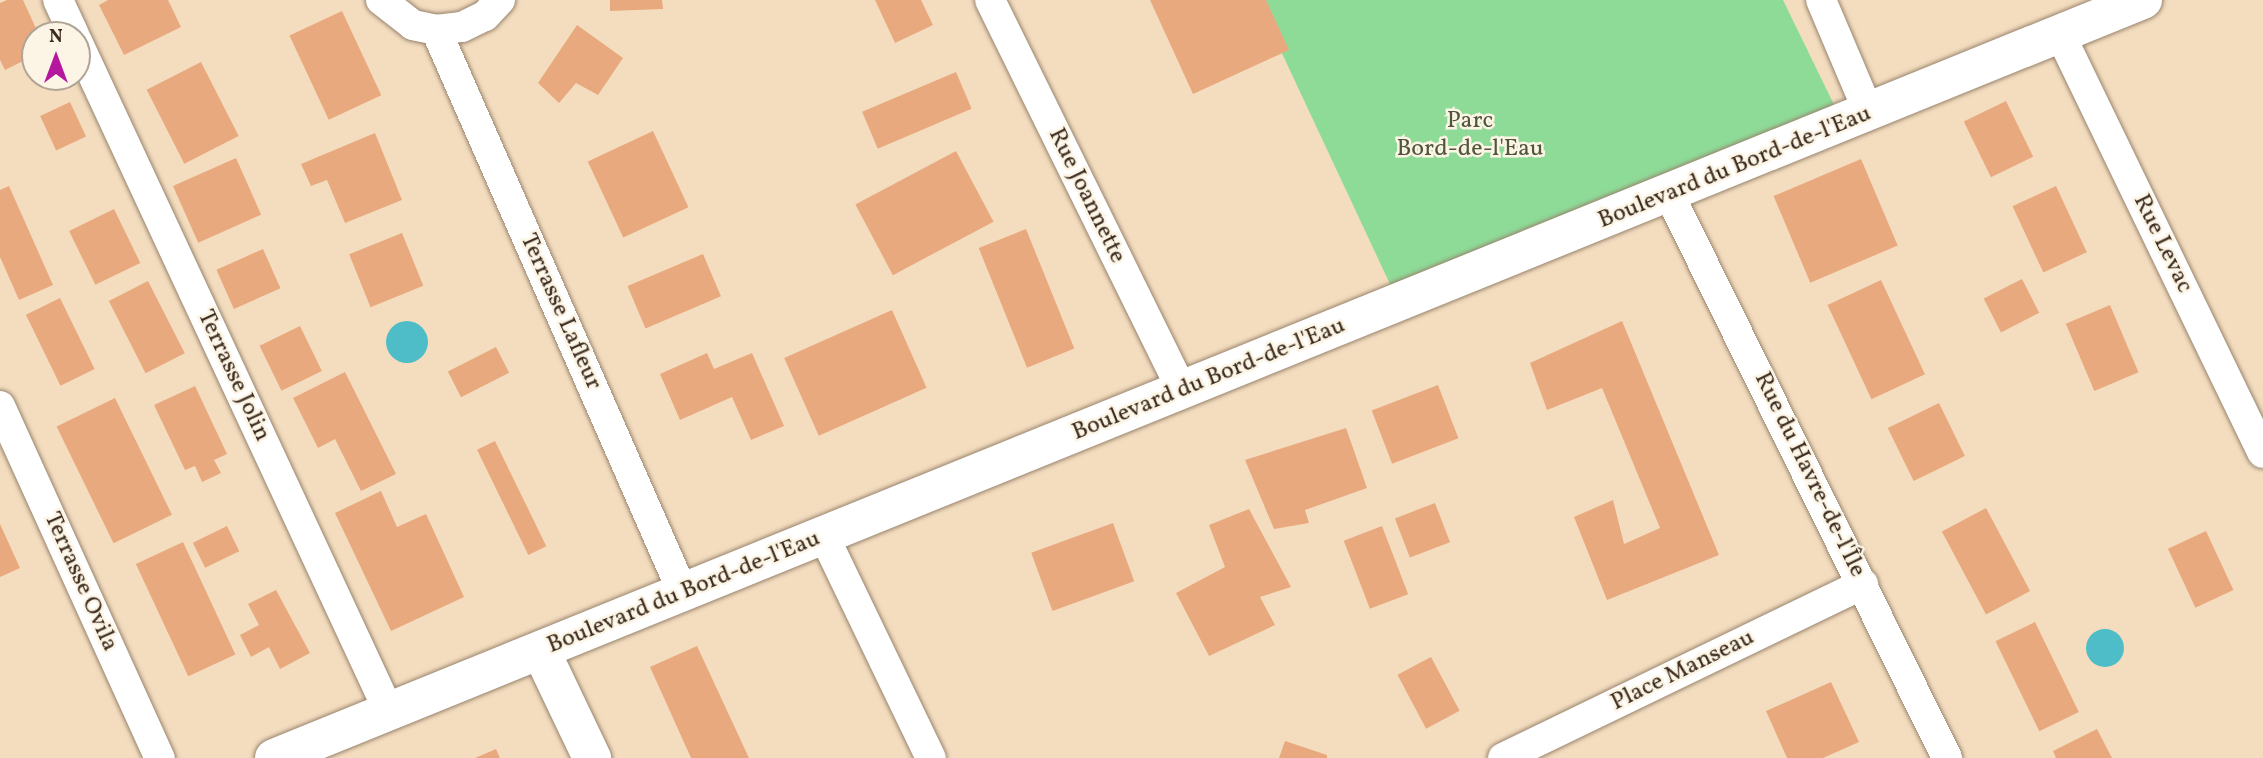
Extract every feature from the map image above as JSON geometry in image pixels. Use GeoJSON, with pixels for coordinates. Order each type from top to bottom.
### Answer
{"type":"FeatureCollection","features":[{"type":"Feature","properties":{"kind":"street"},"geometry":{"type":"LineString","coordinates":[[58,0],[68,21]]}},
{"type":"Feature","properties":{"kind":"street"},"geometry":{"type":"LineString","coordinates":[[382,0],[413,25],[436,30],[462,27],[485,16],[500,0]]}},
{"type":"Feature","properties":{"kind":"street","name":"Rue Joannette"},"geometry":{"type":"LineString","coordinates":[[990,0],[1182,391]]}},
{"type":"Feature","properties":{"kind":"street"},"geometry":{"type":"LineString","coordinates":[[1821,0],[1870,113]]}},
{"type":"Feature","properties":{"kind":"street","name":"Boulevard du Bord-de-l'Eau"},"geometry":{"type":"LineString","coordinates":[[274,758],[2061,36],[2143,0]]}},
{"type":"Feature","properties":{"kind":"street","name":"Terrasse Lafleur"},"geometry":{"type":"LineString","coordinates":[[436,30],[683,593]]}},
{"type":"Feature","properties":{"kind":"street","name":"Rue Levac"},"geometry":{"type":"LineString","coordinates":[[2061,36],[2263,453]]}},
{"type":"Feature","properties":{"kind":"street","name":"Terrasse Jolin"},"geometry":{"type":"LineString","coordinates":[[91,71],[389,712]]}},
{"type":"Feature","properties":{"kind":"street","name":"Rue du Havre-de-l'Île"},"geometry":{"type":"LineString","coordinates":[[1669,194],[1947,758]]}},
{"type":"Feature","properties":{"kind":"street","name":"Terrasse Ovila"},"geometry":{"type":"LineString","coordinates":[[0,406],[160,758]]}},
{"type":"Feature","properties":{"kind":"street"},"geometry":{"type":"LineString","coordinates":[[824,536],[931,758]]}},
{"type":"Feature","properties":{"kind":"street","name":"Place Manseau"},"geometry":{"type":"LineString","coordinates":[[1503,758],[1863,584]]}},
{"type":"Feature","properties":{"kind":"street"},"geometry":{"type":"LineString","coordinates":[[541,651],[592,758]]}},
{"type":"Feature","properties":{"kind":"green space","name":"Parc Bord-de-l'Eau"},"geometry":{"type":"Polygon","coordinates":[[[1257,0],[1783,0],[1840,117],[1404,314],[1257,0]]]}},
{"type":"Feature","properties":{"kind":"water"},"geometry":{"type":"Polygon","coordinates":[[[407,321],[422,327],[428,342],[422,357],[407,363],[392,357],[386,342],[392,327],[407,321]]]}},
{"type":"Feature","properties":{"kind":"water"},"geometry":{"type":"Polygon","coordinates":[[[2105,629],[2119,634],[2124,648],[2119,662],[2105,667],[2091,662],[2086,648],[2091,634],[2105,629]]]}},
{"type":"Feature","properties":{"kind":"building"},"geometry":{"type":"Polygon","coordinates":[[[23,0],[33,21],[21,21],[21,62],[5,70],[0,60],[0,3],[23,0]]]}},
{"type":"Feature","properties":{"kind":"building"},"geometry":{"type":"Polygon","coordinates":[[[108,0],[168,0],[181,27],[124,55],[99,5],[108,0]]]}},
{"type":"Feature","properties":{"kind":"building"},"geometry":{"type":"Polygon","coordinates":[[[610,0],[662,0],[663,9],[610,11],[610,0]]]}},
{"type":"Feature","properties":{"kind":"building"},"geometry":{"type":"Polygon","coordinates":[[[875,0],[921,0],[933,25],[895,43],[875,0]]]}},
{"type":"Feature","properties":{"kind":"building"},"geometry":{"type":"Polygon","coordinates":[[[1150,0],[1266,0],[1289,50],[1193,94],[1150,0]]]}},
{"type":"Feature","properties":{"kind":"building"},"geometry":{"type":"Polygon","coordinates":[[[342,11],[381,95],[329,120],[289,36],[342,11]]]}},
{"type":"Feature","properties":{"kind":"building"},"geometry":{"type":"Polygon","coordinates":[[[577,25],[623,58],[598,95],[576,83],[559,103],[538,83],[577,25]]]}},
{"type":"Feature","properties":{"kind":"building"},"geometry":{"type":"Polygon","coordinates":[[[201,62],[239,136],[184,164],[147,90],[201,62]]]}},
{"type":"Feature","properties":{"kind":"building"},"geometry":{"type":"Polygon","coordinates":[[[956,72],[972,109],[878,149],[862,112],[956,72]]]}},
{"type":"Feature","properties":{"kind":"building"},"geometry":{"type":"Polygon","coordinates":[[[2006,101],[2033,157],[1991,177],[1964,122],[2006,101]]]}},
{"type":"Feature","properties":{"kind":"building"},"geometry":{"type":"Polygon","coordinates":[[[70,102],[86,136],[56,150],[40,116],[70,102]]]}},
{"type":"Feature","properties":{"kind":"building"},"geometry":{"type":"Polygon","coordinates":[[[653,131],[688,207],[623,238],[588,161],[653,131]]]}},
{"type":"Feature","properties":{"kind":"building"},"geometry":{"type":"Polygon","coordinates":[[[375,133],[402,200],[345,223],[327,180],[311,186],[301,164],[375,133]]]}},
{"type":"Feature","properties":{"kind":"building"},"geometry":{"type":"Polygon","coordinates":[[[956,151],[994,222],[893,275],[855,205],[956,151]]]}},
{"type":"Feature","properties":{"kind":"building"},"geometry":{"type":"Polygon","coordinates":[[[236,158],[261,215],[198,243],[173,186],[236,158]]]}},
{"type":"Feature","properties":{"kind":"building"},"geometry":{"type":"Polygon","coordinates":[[[1861,159],[1898,246],[1810,283],[1774,196],[1861,159]]]}},
{"type":"Feature","properties":{"kind":"building"},"geometry":{"type":"Polygon","coordinates":[[[9,186],[53,285],[19,300],[0,257],[0,190],[9,186]]]}},
{"type":"Feature","properties":{"kind":"building"},"geometry":{"type":"Polygon","coordinates":[[[2056,186],[2087,252],[2043,272],[2012,206],[2056,186]]]}},
{"type":"Feature","properties":{"kind":"building"},"geometry":{"type":"Polygon","coordinates":[[[114,209],[140,263],[95,285],[69,231],[114,209]]]}},
{"type":"Feature","properties":{"kind":"building"},"geometry":{"type":"Polygon","coordinates":[[[1026,229],[1074,349],[1027,368],[979,248],[1026,229]]]}},
{"type":"Feature","properties":{"kind":"building"},"geometry":{"type":"Polygon","coordinates":[[[402,233],[423,286],[371,307],[349,254],[402,233]]]}},
{"type":"Feature","properties":{"kind":"building"},"geometry":{"type":"Polygon","coordinates":[[[263,249],[280,288],[234,309],[216,270],[263,249]]]}},
{"type":"Feature","properties":{"kind":"building"},"geometry":{"type":"Polygon","coordinates":[[[703,254],[721,296],[645,328],[628,286],[703,254]]]}},
{"type":"Feature","properties":{"kind":"building"},"geometry":{"type":"Polygon","coordinates":[[[2022,279],[2039,313],[2001,332],[1984,299],[2022,279]]]}},
{"type":"Feature","properties":{"kind":"building"},"geometry":{"type":"Polygon","coordinates":[[[1881,280],[1925,374],[1871,399],[1828,305],[1881,280]]]}},
{"type":"Feature","properties":{"kind":"building"},"geometry":{"type":"Polygon","coordinates":[[[148,281],[185,353],[146,373],[109,301],[148,281]]]}},
{"type":"Feature","properties":{"kind":"building"},"geometry":{"type":"Polygon","coordinates":[[[60,298],[95,369],[60,386],[26,315],[60,298]]]}},
{"type":"Feature","properties":{"kind":"building"},"geometry":{"type":"Polygon","coordinates":[[[2110,305],[2139,372],[2094,391],[2066,324],[2110,305]]]}},
{"type":"Feature","properties":{"kind":"building"},"geometry":{"type":"Polygon","coordinates":[[[892,310],[927,388],[819,436],[784,358],[892,310]]]}},
{"type":"Feature","properties":{"kind":"building"},"geometry":{"type":"Polygon","coordinates":[[[1622,321],[1719,555],[1607,600],[1574,517],[1613,500],[1624,544],[1660,528],[1602,388],[1547,410],[1530,363],[1622,321]]]}},
{"type":"Feature","properties":{"kind":"building"},"geometry":{"type":"Polygon","coordinates":[[[300,326],[322,371],[281,391],[260,346],[300,326]]]}},
{"type":"Feature","properties":{"kind":"building"},"geometry":{"type":"Polygon","coordinates":[[[496,347],[509,373],[461,397],[448,372],[496,347]]]}},
{"type":"Feature","properties":{"kind":"building"},"geometry":{"type":"Polygon","coordinates":[[[707,353],[714,369],[752,353],[784,426],[751,440],[732,397],[680,420],[660,374],[707,353]]]}},
{"type":"Feature","properties":{"kind":"building"},"geometry":{"type":"Polygon","coordinates":[[[345,372],[396,474],[361,491],[335,439],[318,448],[293,398],[345,372]]]}},
{"type":"Feature","properties":{"kind":"building"},"geometry":{"type":"Polygon","coordinates":[[[1438,385],[1458,438],[1392,464],[1372,410],[1438,385]]]}},
{"type":"Feature","properties":{"kind":"building"},"geometry":{"type":"Polygon","coordinates":[[[195,386],[227,454],[214,460],[221,473],[202,482],[195,466],[185,470],[154,405],[195,386]]]}},
{"type":"Feature","properties":{"kind":"building"},"geometry":{"type":"Polygon","coordinates":[[[115,398],[172,515],[114,543],[57,426],[115,398]]]}},
{"type":"Feature","properties":{"kind":"building"},"geometry":{"type":"Polygon","coordinates":[[[1939,403],[1965,456],[1914,481],[1888,428],[1939,403]]]}},
{"type":"Feature","properties":{"kind":"building"},"geometry":{"type":"Polygon","coordinates":[[[1346,428],[1367,488],[1305,510],[1309,523],[1274,529],[1245,460],[1346,428]]]}},
{"type":"Feature","properties":{"kind":"building"},"geometry":{"type":"Polygon","coordinates":[[[495,441],[546,546],[528,555],[477,450],[495,441]]]}},
{"type":"Feature","properties":{"kind":"building"},"geometry":{"type":"Polygon","coordinates":[[[381,491],[397,527],[426,514],[464,597],[391,631],[335,513],[381,491]]]}},
{"type":"Feature","properties":{"kind":"building"},"geometry":{"type":"Polygon","coordinates":[[[1435,503],[1450,542],[1410,558],[1395,518],[1435,503]]]}},
{"type":"Feature","properties":{"kind":"building"},"geometry":{"type":"Polygon","coordinates":[[[1986,508],[2030,591],[1986,614],[1942,531],[1986,508]]]}},
{"type":"Feature","properties":{"kind":"building"},"geometry":{"type":"Polygon","coordinates":[[[1249,509],[1291,587],[1260,597],[1275,625],[1209,656],[1176,593],[1225,567],[1209,525],[1249,509]]]}},
{"type":"Feature","properties":{"kind":"building"},"geometry":{"type":"Polygon","coordinates":[[[1113,523],[1134,581],[1052,611],[1031,553],[1113,523]]]}},
{"type":"Feature","properties":{"kind":"building"},"geometry":{"type":"Polygon","coordinates":[[[0,524],[20,568],[0,577],[0,524]]]}},
{"type":"Feature","properties":{"kind":"building"},"geometry":{"type":"Polygon","coordinates":[[[227,526],[239,551],[205,568],[193,543],[227,526]]]}},
{"type":"Feature","properties":{"kind":"building"},"geometry":{"type":"Polygon","coordinates":[[[1382,526],[1408,594],[1370,609],[1344,541],[1382,526]]]}},
{"type":"Feature","properties":{"kind":"building"},"geometry":{"type":"Polygon","coordinates":[[[2206,531],[2233,590],[2195,608],[2168,549],[2206,531]]]}},
{"type":"Feature","properties":{"kind":"building"},"geometry":{"type":"Polygon","coordinates":[[[183,542],[235,654],[188,676],[136,564],[183,542]]]}},
{"type":"Feature","properties":{"kind":"building"},"geometry":{"type":"Polygon","coordinates":[[[276,590],[310,653],[280,669],[269,647],[251,657],[240,635],[259,625],[248,604],[276,590]]]}},
{"type":"Feature","properties":{"kind":"building"},"geometry":{"type":"Polygon","coordinates":[[[2035,622],[2079,712],[2039,731],[1995,641],[2035,622]]]}},
{"type":"Feature","properties":{"kind":"building"},"geometry":{"type":"Polygon","coordinates":[[[697,646],[749,758],[691,758],[650,667],[697,646]]]}},
{"type":"Feature","properties":{"kind":"building"},"geometry":{"type":"Polygon","coordinates":[[[1431,657],[1460,711],[1426,729],[1397,675],[1431,657]]]}},
{"type":"Feature","properties":{"kind":"building"},"geometry":{"type":"Polygon","coordinates":[[[1831,682],[1859,742],[1823,758],[1787,758],[1766,711],[1831,682]]]}},
{"type":"Feature","properties":{"kind":"building"},"geometry":{"type":"Polygon","coordinates":[[[2097,729],[2112,758],[2056,758],[2053,751],[2097,729]]]}},
{"type":"Feature","properties":{"kind":"building"},"geometry":{"type":"Polygon","coordinates":[[[1285,741],[1327,755],[1327,758],[1279,758],[1285,741]]]}},
{"type":"Feature","properties":{"kind":"building"},"geometry":{"type":"Polygon","coordinates":[[[496,749],[500,758],[475,758],[496,749]]]}}]}
